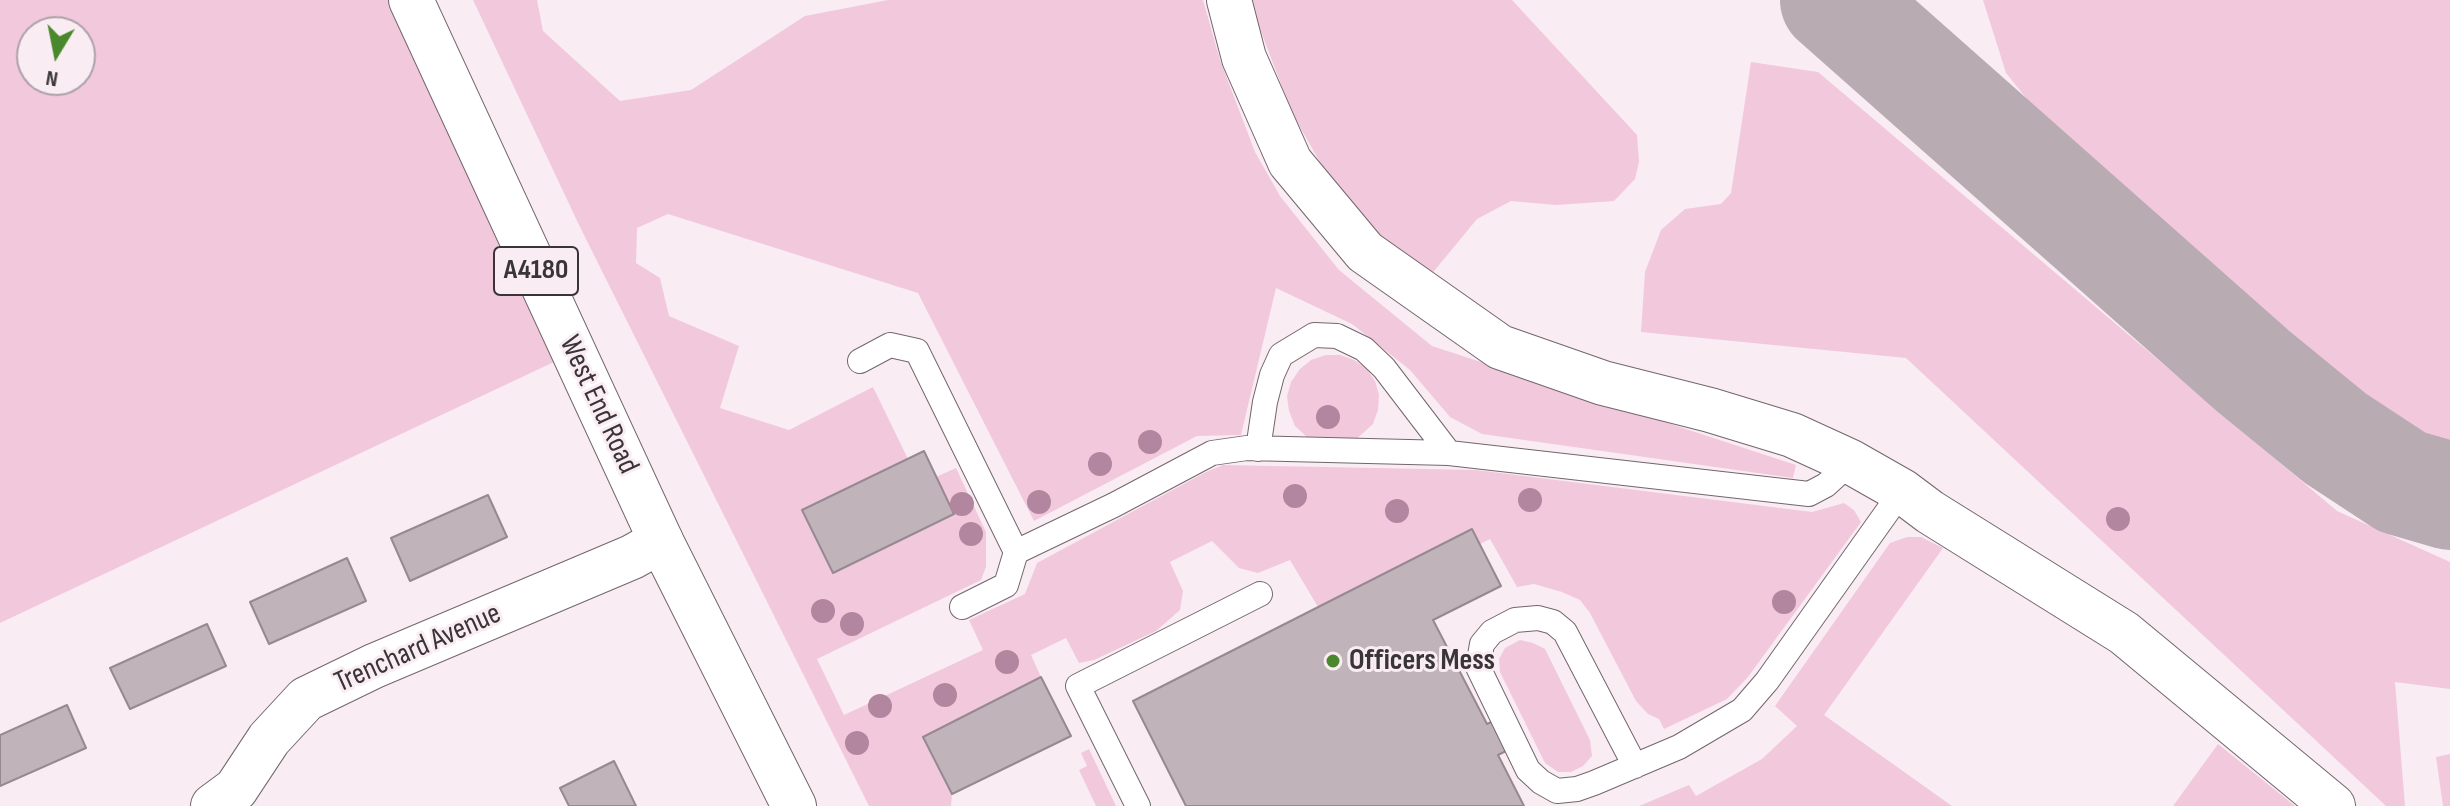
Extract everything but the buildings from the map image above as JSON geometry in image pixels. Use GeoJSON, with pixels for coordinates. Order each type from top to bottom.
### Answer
{"type":"FeatureCollection","features":[{"type":"Feature","properties":{"kind":"street","name":"West End Road"},"geometry":{"type":"LineString","coordinates":[[411,0],[661,541],[794,806]]}},
{"type":"Feature","properties":{"kind":"street"},"geometry":{"type":"LineString","coordinates":[[1229,0],[1244,58],[1290,162],[1365,252],[1500,347],[1603,383],[1792,435],[1851,462],[1902,491],[1930,512],[2124,633],[2333,806]]}},
{"type":"Feature","properties":{"kind":"street","name":"Trenchard Avenue"},"geometry":{"type":"LineString","coordinates":[[213,806],[236,789],[269,739],[306,699],[399,655],[632,557],[661,541]]}},
{"type":"Feature","properties":{"kind":"lane"},"geometry":{"type":"LineString","coordinates":[[1258,449],[1265,402],[1281,355],[1314,335],[1337,336],[1364,349],[1384,368],[1449,453]]}},
{"type":"Feature","properties":{"kind":"lane"},"geometry":{"type":"LineString","coordinates":[[860,361],[890,345],[917,351],[1016,552],[1006,585],[962,607]]}},
{"type":"Feature","properties":{"kind":"lane"},"geometry":{"type":"LineString","coordinates":[[1016,552],[1212,453],[1258,449],[1449,453],[1809,494],[1826,485],[1851,462]]}},
{"type":"Feature","properties":{"kind":"lane"},"geometry":{"type":"LineString","coordinates":[[1635,766],[1565,632],[1553,622],[1538,618],[1515,620],[1492,632],[1482,644],[1478,667],[1528,770],[1557,791],[1577,789],[1635,766],[1679,747],[1742,710],[1767,681],[1902,491]]}},
{"type":"Feature","properties":{"kind":"lane"},"geometry":{"type":"LineString","coordinates":[[1138,806],[1078,686],[1260,594]]}},
{"type":"Feature","properties":{"kind":"shaded area"},"geometry":{"type":"Polygon","coordinates":[[[0,0],[411,0],[573,353],[0,623],[0,0]]]}},
{"type":"Feature","properties":{"kind":"shaded area"},"geometry":{"type":"Polygon","coordinates":[[[473,0],[537,0],[543,31],[620,101],[691,90],[805,16],[888,0],[1203,0],[1220,60],[1255,152],[1280,196],[1339,270],[1432,346],[1796,465],[1793,478],[1482,434],[1450,417],[1410,370],[1352,324],[1276,288],[1241,435],[1197,436],[1034,521],[918,293],[668,214],[637,228],[636,263],[660,278],[669,316],[739,346],[720,408],[789,430],[873,387],[908,459],[802,510],[833,573],[954,515],[936,477],[956,468],[986,532],[986,567],[981,580],[817,659],[844,715],[983,650],[969,620],[1025,594],[1037,563],[1223,465],[1476,470],[1812,512],[1844,503],[1854,510],[1861,522],[1748,677],[1727,699],[1664,729],[1659,719],[1648,714],[1636,701],[1590,613],[1580,600],[1534,584],[1517,587],[1490,539],[1480,544],[1472,529],[1318,607],[1290,560],[1258,573],[1239,568],[1212,541],[1170,562],[1183,591],[1180,610],[1156,631],[1094,660],[1079,663],[1066,638],[1031,655],[1041,677],[923,737],[952,794],[951,806],[869,806],[579,225],[473,0]]]}},
{"type":"Feature","properties":{"kind":"shaded area"},"geometry":{"type":"Polygon","coordinates":[[[1249,0],[1512,0],[1637,135],[1639,162],[1635,179],[1614,201],[1556,205],[1511,201],[1477,219],[1430,276],[1374,230],[1329,178],[1292,113],[1249,0]]]}},
{"type":"Feature","properties":{"kind":"shaded area"},"geometry":{"type":"Polygon","coordinates":[[[1983,0],[2450,0],[2450,447],[2408,438],[2047,124],[2006,73],[1983,0]]]}},
{"type":"Feature","properties":{"kind":"shaded area"},"geometry":{"type":"Polygon","coordinates":[[[1751,62],[1818,72],[2337,511],[2450,562],[2450,689],[2395,682],[2405,806],[2386,806],[1906,358],[1641,332],[1645,272],[1661,230],[1685,209],[1721,204],[1731,193],[1751,62]]]}},
{"type":"Feature","properties":{"kind":"shaded area"},"geometry":{"type":"Polygon","coordinates":[[[1340,355],[1354,360],[1366,368],[1375,381],[1379,395],[1373,424],[1353,442],[1308,438],[1295,426],[1289,411],[1287,396],[1291,382],[1311,360],[1340,355]]]}},
{"type":"Feature","properties":{"kind":"shaded area"},"geometry":{"type":"Polygon","coordinates":[[[1907,537],[1921,537],[1943,548],[1824,715],[1952,806],[1639,806],[1689,785],[1696,796],[1762,759],[1797,726],[1775,706],[1890,543],[1907,537]]]}},
{"type":"Feature","properties":{"kind":"shaded area"},"geometry":{"type":"Polygon","coordinates":[[[1520,640],[1545,649],[1590,740],[1592,756],[1583,766],[1571,772],[1558,772],[1545,763],[1500,672],[1499,659],[1505,648],[1520,640]]]}},
{"type":"Feature","properties":{"kind":"shaded area"},"geometry":{"type":"Polygon","coordinates":[[[2218,744],[2295,806],[2173,806],[2218,744]]]}},
{"type":"Feature","properties":{"kind":"shaded area"},"geometry":{"type":"Polygon","coordinates":[[[1089,749],[1116,806],[1096,806],[1079,770],[1087,766],[1081,753],[1089,749]]]}},
{"type":"Feature","properties":{"kind":"shaded area"},"geometry":{"type":"Polygon","coordinates":[[[2450,754],[2450,806],[2443,806],[2436,757],[2450,754]]]}},
{"type":"Feature","properties":{"kind":"taxiway"},"geometry":{"type":"LineString","coordinates":[[1834,0],[2253,371],[2335,438],[2402,482],[2450,496]]}},
{"type":"Feature","properties":{"kind":"place","name":"Officers Mess"},"geometry":{"type":"Point","coordinates":[1333,661]}}]}
